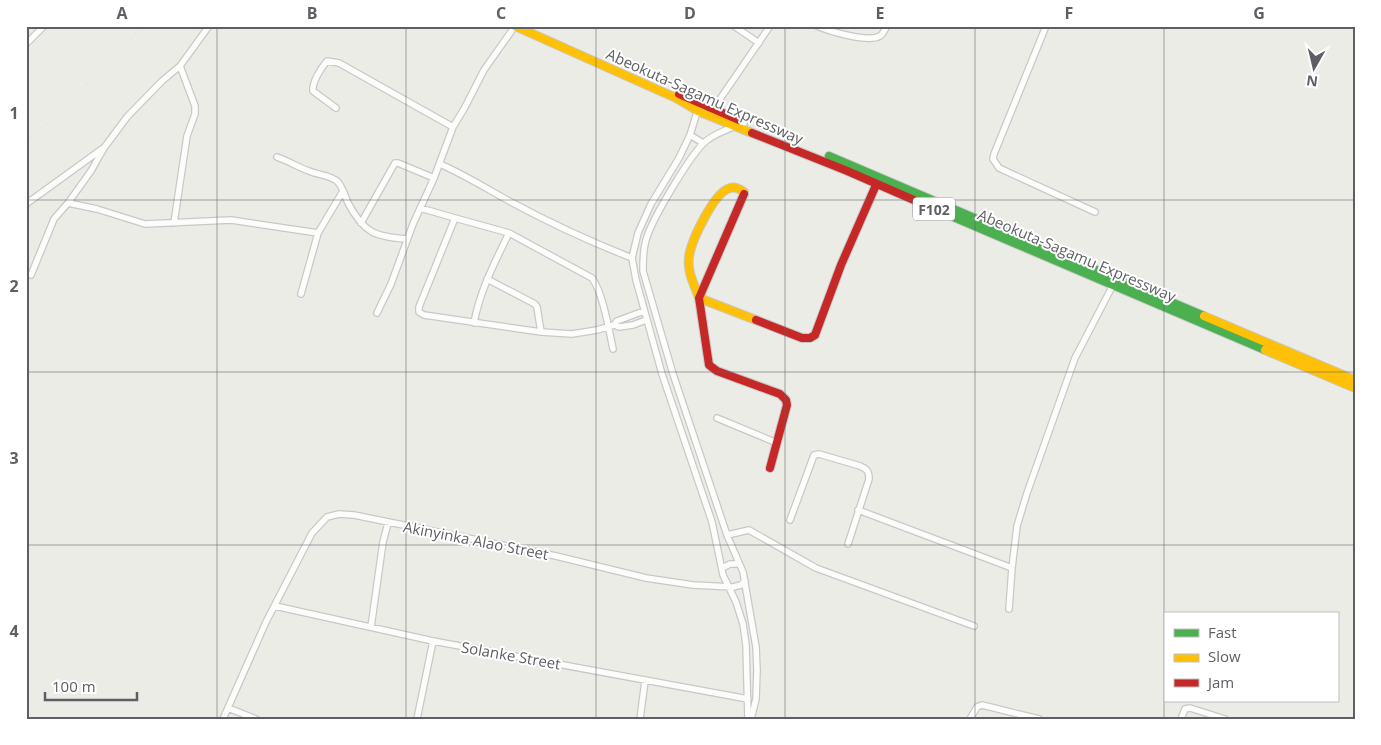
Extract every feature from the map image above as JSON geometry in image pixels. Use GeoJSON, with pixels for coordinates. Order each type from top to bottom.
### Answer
{"type":"FeatureCollection","features":[{"type":"Feature","properties":{"kind":"main road","name":"Abeokuta-Sagamu Expressway"},"geometry":{"type":"LineString","coordinates":[[515,26],[667,94],[698,111],[876,184],[1355,388]]}},
{"type":"Feature","properties":{"kind":"main road","name":"Abeokuta-Sagamu Expressway"},"geometry":{"type":"LineString","coordinates":[[529,26],[719,112],[850,164],[1355,380]]}},
{"type":"Feature","properties":{"kind":"main road"},"geometry":{"type":"LineString","coordinates":[[699,298],[802,338],[810,338],[815,335],[841,265],[876,184]]}},
{"type":"Feature","properties":{"kind":"main road"},"geometry":{"type":"LineString","coordinates":[[699,298],[743,197],[744,192],[742,190],[729,187],[719,196],[698,228],[688,260],[689,269],[699,298],[709,365],[717,371],[780,394],[786,400],[787,405],[770,468]]}},
{"type":"Feature","properties":{"kind":"street"},"geometry":{"type":"LineString","coordinates":[[26,44],[44,26]]}},
{"type":"Feature","properties":{"kind":"street"},"geometry":{"type":"LineString","coordinates":[[31,275],[54,219],[91,171],[104,148],[127,117],[162,81],[180,66],[209,26]]}},
{"type":"Feature","properties":{"kind":"street"},"geometry":{"type":"LineString","coordinates":[[377,313],[391,284],[407,239],[440,164],[453,127],[484,70],[515,26]]}},
{"type":"Feature","properties":{"kind":"street"},"geometry":{"type":"LineString","coordinates":[[734,26],[760,43]]}},
{"type":"Feature","properties":{"kind":"street"},"geometry":{"type":"LineString","coordinates":[[719,112],[720,99],[770,26]]}},
{"type":"Feature","properties":{"kind":"street"},"geometry":{"type":"LineString","coordinates":[[816,26],[871,39],[881,35],[887,26]]}},
{"type":"Feature","properties":{"kind":"street"},"geometry":{"type":"LineString","coordinates":[[1046,26],[993,159],[999,168],[1095,212]]}},
{"type":"Feature","properties":{"kind":"street"},"geometry":{"type":"LineString","coordinates":[[336,108],[313,91],[323,65],[327,61],[339,63],[453,127]]}},
{"type":"Feature","properties":{"kind":"street"},"geometry":{"type":"LineString","coordinates":[[174,223],[187,136],[195,114],[195,106],[180,66]]}},
{"type":"Feature","properties":{"kind":"street"},"geometry":{"type":"LineString","coordinates":[[698,102],[698,111],[690,135],[638,233],[632,258],[646,320],[662,374],[712,522],[722,568],[743,624],[746,645],[749,719]]}},
{"type":"Feature","properties":{"kind":"street"},"geometry":{"type":"LineString","coordinates":[[744,122],[715,134],[704,143],[688,164],[660,209],[647,237],[643,271],[673,374],[727,535],[745,581],[756,647],[757,670],[756,700],[749,719]]}},
{"type":"Feature","properties":{"kind":"street"},"geometry":{"type":"LineString","coordinates":[[690,135],[704,143]]}},
{"type":"Feature","properties":{"kind":"street"},"geometry":{"type":"LineString","coordinates":[[26,204],[104,148]]}},
{"type":"Feature","properties":{"kind":"street"},"geometry":{"type":"LineString","coordinates":[[277,157],[310,172],[330,177],[337,182],[351,207],[371,233],[407,239]]}},
{"type":"Feature","properties":{"kind":"street"},"geometry":{"type":"LineString","coordinates":[[679,158],[688,164]]}},
{"type":"Feature","properties":{"kind":"street"},"geometry":{"type":"LineString","coordinates":[[361,222],[395,163],[398,162],[434,178]]}},
{"type":"Feature","properties":{"kind":"street"},"geometry":{"type":"LineString","coordinates":[[440,164],[466,176],[552,223],[632,258]]}},
{"type":"Feature","properties":{"kind":"street"},"geometry":{"type":"LineString","coordinates":[[301,294],[318,233],[343,191]]}},
{"type":"Feature","properties":{"kind":"street"},"geometry":{"type":"LineString","coordinates":[[68,203],[97,209],[145,224],[231,220],[318,233]]}},
{"type":"Feature","properties":{"kind":"street"},"geometry":{"type":"LineString","coordinates":[[420,208],[509,233],[592,278],[596,284],[611,326],[613,350]]}},
{"type":"Feature","properties":{"kind":"street"},"geometry":{"type":"LineString","coordinates":[[455,218],[419,306],[419,312],[424,315],[541,332],[572,334],[611,326],[619,327],[646,320]]}},
{"type":"Feature","properties":{"kind":"street"},"geometry":{"type":"LineString","coordinates":[[474,323],[478,302],[509,233]]}},
{"type":"Feature","properties":{"kind":"street"},"geometry":{"type":"LineString","coordinates":[[487,279],[534,304],[537,307],[541,332]]}},
{"type":"Feature","properties":{"kind":"street"},"geometry":{"type":"LineString","coordinates":[[1010,609],[1012,568],[1018,526],[1027,493],[1075,358],[1113,285]]}},
{"type":"Feature","properties":{"kind":"street"},"geometry":{"type":"LineString","coordinates":[[611,326],[617,320],[644,312]]}},
{"type":"Feature","properties":{"kind":"street"},"geometry":{"type":"LineString","coordinates":[[717,418],[777,443]]}},
{"type":"Feature","properties":{"kind":"street"},"geometry":{"type":"LineString","coordinates":[[790,520],[814,455],[819,454],[866,469],[869,474],[868,479],[848,544]]}},
{"type":"Feature","properties":{"kind":"street"},"geometry":{"type":"LineString","coordinates":[[858,510],[1012,568]]}},
{"type":"Feature","properties":{"kind":"street","name":"Akinyinka Alao Street"},"geometry":{"type":"LineString","coordinates":[[223,719],[254,647],[312,533],[326,517],[339,514],[354,515],[556,556],[646,578],[692,585],[737,586],[745,581]]}},
{"type":"Feature","properties":{"kind":"street"},"geometry":{"type":"LineString","coordinates":[[371,627],[383,542],[388,523]]}},
{"type":"Feature","properties":{"kind":"street"},"geometry":{"type":"LineString","coordinates":[[727,535],[749,530],[816,568],[974,626]]}},
{"type":"Feature","properties":{"kind":"street"},"geometry":{"type":"LineString","coordinates":[[722,568],[726,565],[739,564]]}},
{"type":"Feature","properties":{"kind":"street","name":"Solanke Street"},"geometry":{"type":"LineString","coordinates":[[275,606],[432,641],[748,699]]}},
{"type":"Feature","properties":{"kind":"street"},"geometry":{"type":"LineString","coordinates":[[417,719],[432,641]]}},
{"type":"Feature","properties":{"kind":"street"},"geometry":{"type":"LineString","coordinates":[[640,719],[645,681]]}},
{"type":"Feature","properties":{"kind":"street"},"geometry":{"type":"LineString","coordinates":[[970,719],[977,707],[982,705],[1039,719]]}},
{"type":"Feature","properties":{"kind":"street"},"geometry":{"type":"LineString","coordinates":[[228,708],[256,719]]}},
{"type":"Feature","properties":{"kind":"street"},"geometry":{"type":"LineString","coordinates":[[1181,719],[1185,709],[1190,708],[1225,719]]}},
{"type":"Feature","properties":{"kind":"railway"},"geometry":{"type":"LineString","coordinates":[[26,142],[54,118],[143,26]]}},
{"type":"Feature","properties":{"kind":"traffic: fast"},"geometry":{"type":"LineString","coordinates":[[829,156],[1204,316]]}},
{"type":"Feature","properties":{"kind":"traffic: fast"},"geometry":{"type":"LineString","coordinates":[[930,207],[1265,350]]}},
{"type":"Feature","properties":{"kind":"traffic: slow"},"geometry":{"type":"LineString","coordinates":[[515,26],[676,98],[698,111],[752,133]]}},
{"type":"Feature","properties":{"kind":"traffic: slow"},"geometry":{"type":"LineString","coordinates":[[744,194],[739,189],[732,187],[724,191],[717,198],[704,218],[694,240],[689,257],[689,268],[699,298],[756,320]]}},
{"type":"Feature","properties":{"kind":"traffic: slow"},"geometry":{"type":"LineString","coordinates":[[1204,316],[1355,380]]}},
{"type":"Feature","properties":{"kind":"traffic: slow"},"geometry":{"type":"LineString","coordinates":[[1265,350],[1355,388]]}},
{"type":"Feature","properties":{"kind":"traffic: jam"},"geometry":{"type":"LineString","coordinates":[[679,94],[739,120]]}},
{"type":"Feature","properties":{"kind":"traffic: jam"},"geometry":{"type":"LineString","coordinates":[[752,133],[845,170],[930,207]]}},
{"type":"Feature","properties":{"kind":"traffic: jam"},"geometry":{"type":"LineString","coordinates":[[756,320],[802,338],[810,338],[815,335],[841,265],[876,185]]}},
{"type":"Feature","properties":{"kind":"traffic: jam"},"geometry":{"type":"LineString","coordinates":[[744,194],[699,298],[709,365],[717,371],[780,394],[786,400],[787,405],[770,468]]}}]}
